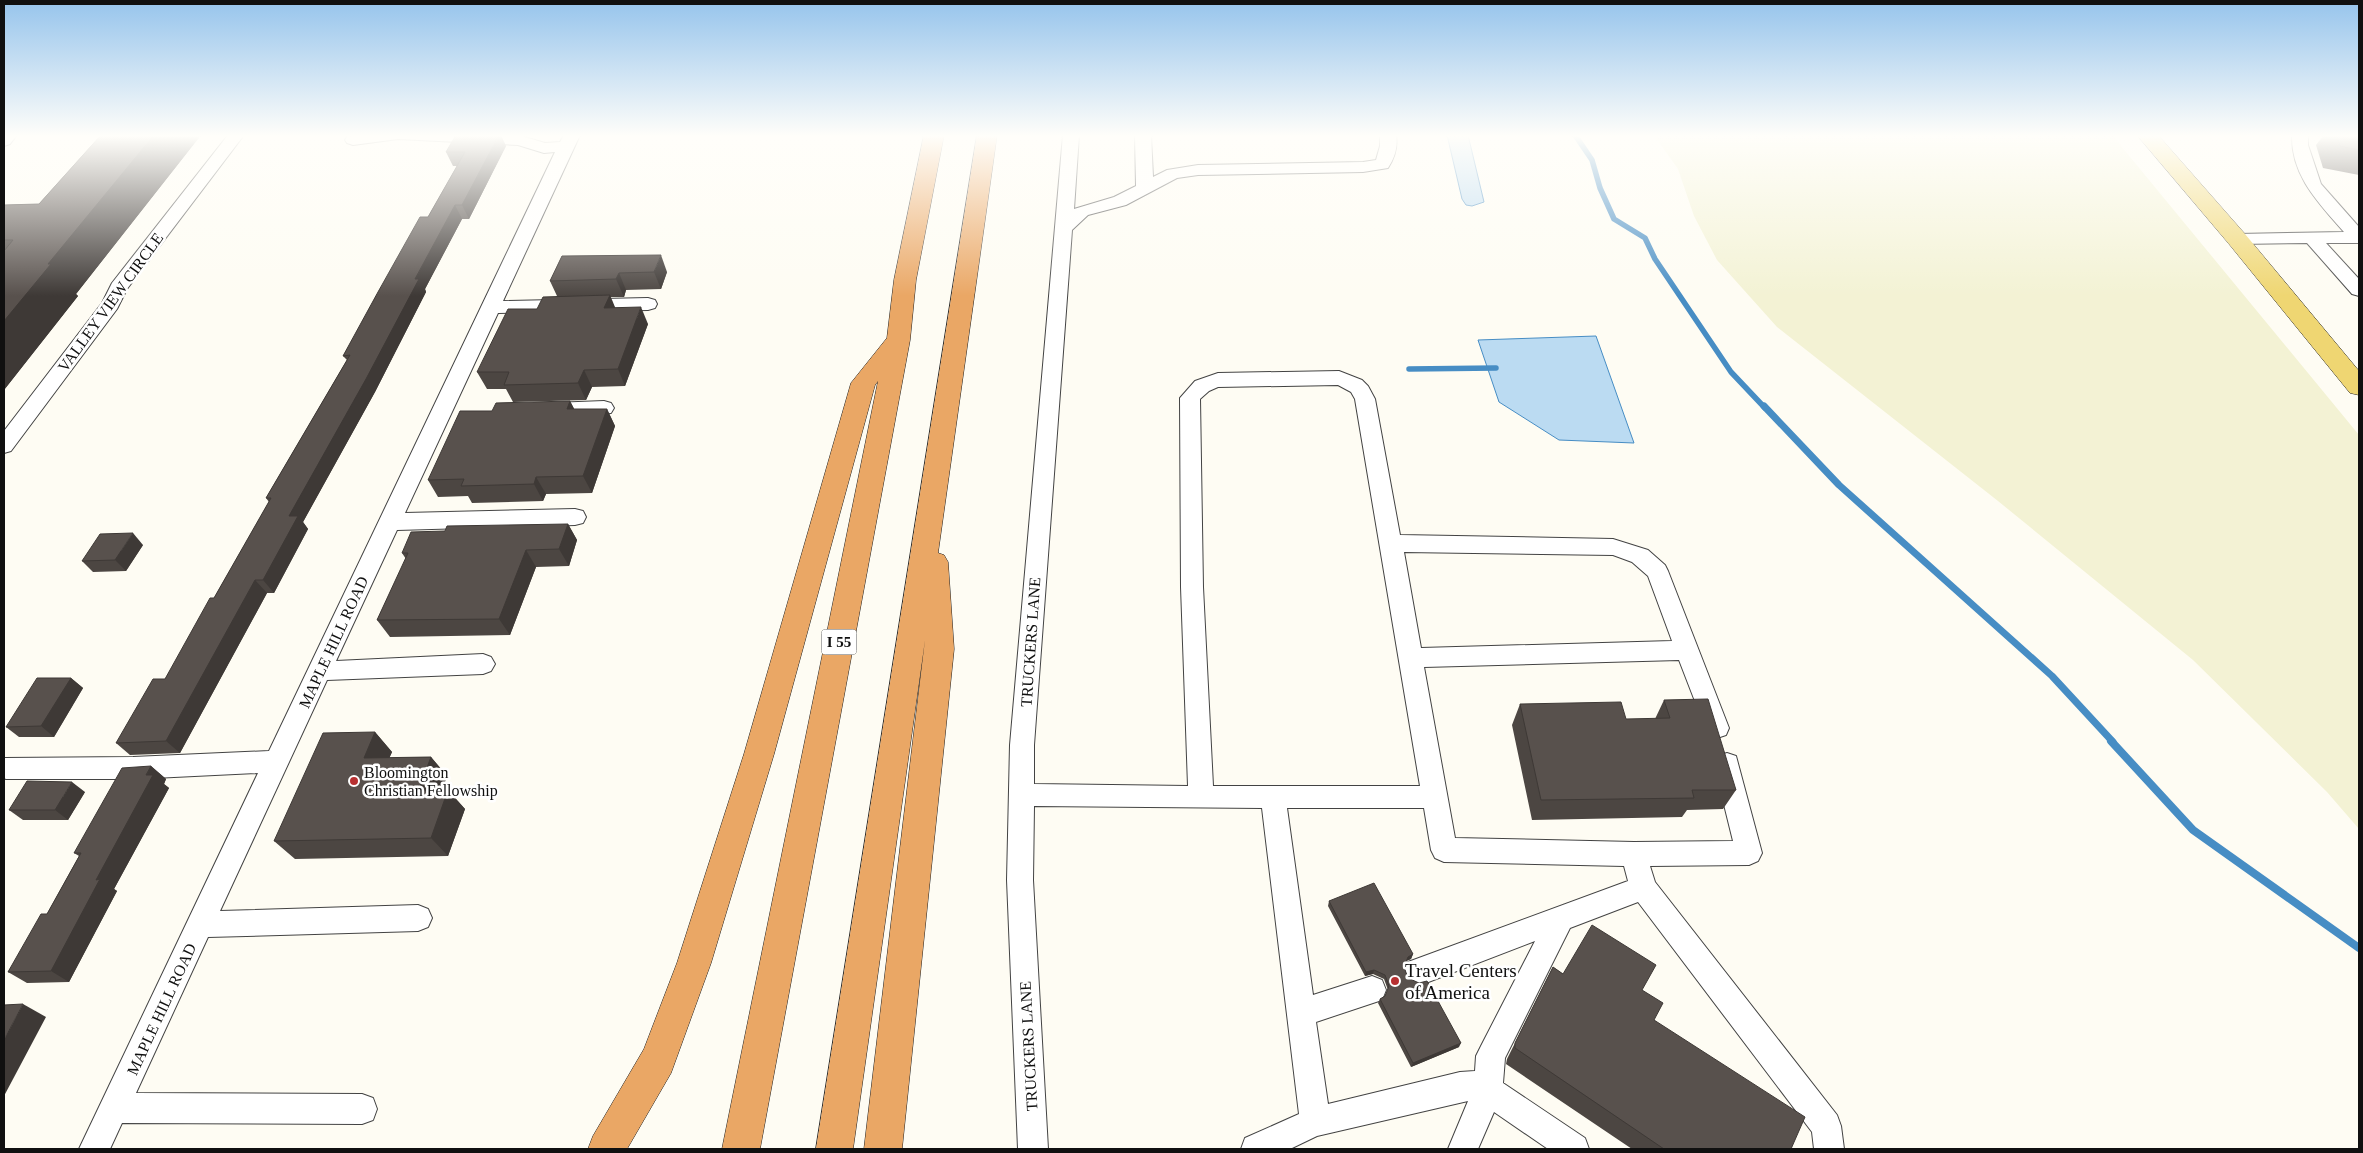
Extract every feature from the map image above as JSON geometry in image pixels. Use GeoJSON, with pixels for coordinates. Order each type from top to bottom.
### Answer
{"type":"FeatureCollection","features":[{"type":"Feature","properties":{"kind":"highway","name":"I 55"},"geometry":{"type":"LineString","coordinates":[[741,1149],[898,340],[905,280],[923,189]]}},
{"type":"Feature","properties":{"kind":"highway"},"geometry":{"type":"LineString","coordinates":[[834,1149],[980,189]]}},
{"type":"Feature","properties":{"kind":"highway"},"geometry":{"type":"LineString","coordinates":[[606,1149],[658,1060],[694,963],[759,754],[863,383],[898,340]]}},
{"type":"Feature","properties":{"kind":"highway"},"geometry":{"type":"LineString","coordinates":[[883,1149],[940,649],[931,510]]}},
{"type":"Feature","properties":{"kind":"main road"},"geometry":{"type":"LineString","coordinates":[[2194,189],[2359,387]]}},
{"type":"Feature","properties":{"kind":"street","name":"VALLEY VIEW CIRCLE"},"geometry":{"type":"LineString","coordinates":[[4,446],[110,304],[119,287],[195,189]]}},
{"type":"Feature","properties":{"kind":"street","name":"MAPLE HILL ROAD"},"geometry":{"type":"LineString","coordinates":[[94,1149],[389,522],[450,413],[490,307],[546,189]]}},
{"type":"Feature","properties":{"kind":"street","name":"TRUCKERS LANE"},"geometry":{"type":"LineString","coordinates":[[1033,1149],[1020,880],[1022,745],[1066,189]]}},
{"type":"Feature","properties":{"kind":"street"},"geometry":{"type":"LineString","coordinates":[[2316,189],[2359,237]]}},
{"type":"Feature","properties":{"kind":"street"},"geometry":{"type":"LineString","coordinates":[[1063,229],[1082,211],[1120,201],[1145,190]]}},
{"type":"Feature","properties":{"kind":"street"},"geometry":{"type":"LineString","coordinates":[[2237,239],[2359,237]]}},
{"type":"Feature","properties":{"kind":"street"},"geometry":{"type":"LineString","coordinates":[[2312,238],[2359,290]]}},
{"type":"Feature","properties":{"kind":"street"},"geometry":{"type":"LineString","coordinates":[[490,307],[648,304]]}},
{"type":"Feature","properties":{"kind":"street"},"geometry":{"type":"LineString","coordinates":[[1201,797],[1192,587],[1190,398],[1195,390],[1206,383],[1233,379],[1340,378],[1361,388],[1365,399],[1391,544],[1412,658],[1444,850],[1634,854],[1749,853],[1716,727],[1688,650],[1657,571],[1640,556],[1613,547],[1391,544]]}},
{"type":"Feature","properties":{"kind":"street"},"geometry":{"type":"LineString","coordinates":[[537,410],[604,408]]}},
{"type":"Feature","properties":{"kind":"street"},"geometry":{"type":"LineString","coordinates":[[389,522],[575,517]]}},
{"type":"Feature","properties":{"kind":"street"},"geometry":{"type":"LineString","coordinates":[[1412,658],[1688,650]]}},
{"type":"Feature","properties":{"kind":"street"},"geometry":{"type":"LineString","coordinates":[[320,670],[483,664]]}},
{"type":"Feature","properties":{"kind":"street"},"geometry":{"type":"LineString","coordinates":[[6,768],[133,768],[277,761]]}},
{"type":"Feature","properties":{"kind":"street"},"geometry":{"type":"LineString","coordinates":[[1021,795],[1435,797]]}},
{"type":"Feature","properties":{"kind":"street"},"geometry":{"type":"LineString","coordinates":[[1273,797],[1315,1122]]}},
{"type":"Feature","properties":{"kind":"street"},"geometry":{"type":"LineString","coordinates":[[1634,854],[1643,888],[1826,1126],[1829,1149]]}},
{"type":"Feature","properties":{"kind":"street"},"geometry":{"type":"LineString","coordinates":[[1418,972],[1643,888]]}},
{"type":"Feature","properties":{"kind":"street"},"geometry":{"type":"LineString","coordinates":[[200,924],[418,918]]}},
{"type":"Feature","properties":{"kind":"street"},"geometry":{"type":"LineString","coordinates":[[1463,1149],[1488,1090],[1491,1056],[1561,918]]}},
{"type":"Feature","properties":{"kind":"street"},"geometry":{"type":"LineString","coordinates":[[1302,1013],[1372,990]]}},
{"type":"Feature","properties":{"kind":"street"},"geometry":{"type":"LineString","coordinates":[[1256,1149],[1315,1122],[1460,1087],[1474,1086],[1488,1090],[1574,1149]]}},
{"type":"Feature","properties":{"kind":"street"},"geometry":{"type":"LineString","coordinates":[[114,1108],[362,1109]]}},
{"type":"Feature","properties":{"kind":"green space"},"geometry":{"type":"Polygon","coordinates":[[[1685,189],[2156,189],[2359,435],[2359,829],[2327,792],[2193,660],[1998,501],[1777,327],[1717,260],[1694,216],[1685,189]]]}},
{"type":"Feature","properties":{"kind":"water"},"geometry":{"type":"Polygon","coordinates":[[[1460,189],[1481,189],[1484,202],[1472,206],[1466,205],[1462,199],[1460,189]]]}},
{"type":"Feature","properties":{"kind":"water"},"geometry":{"type":"Polygon","coordinates":[[[1596,336],[1634,443],[1559,440],[1499,402],[1478,340],[1596,336]]]}},
{"type":"Feature","properties":{"kind":"building"},"geometry":{"type":"Polygon","coordinates":[[[53,189],[110,189],[4,321],[4,251],[13,240],[4,240],[4,205],[39,204],[53,189]]]}},
{"type":"Feature","properties":{"kind":"building"},"geometry":{"type":"Polygon","coordinates":[[[444,189],[471,189],[462,205],[455,205],[415,279],[419,279],[366,379],[289,516],[298,516],[263,580],[255,580],[166,741],[116,743],[153,679],[165,679],[210,598],[214,598],[271,498],[266,498],[350,355],[343,356],[420,217],[428,217],[444,189]]]}},
{"type":"Feature","properties":{"kind":"building"},"geometry":{"type":"Polygon","coordinates":[[[661,255],[654,272],[619,273],[616,279],[550,281],[562,256],[661,255]]]}},
{"type":"Feature","properties":{"kind":"building"},"geometry":{"type":"Polygon","coordinates":[[[610,295],[604,308],[641,307],[618,369],[584,370],[578,383],[504,385],[509,372],[477,372],[508,309],[537,309],[543,297],[610,295]]]}},
{"type":"Feature","properties":{"kind":"building"},"geometry":{"type":"Polygon","coordinates":[[[570,401],[567,409],[607,409],[583,476],[536,477],[534,484],[461,486],[464,479],[428,480],[460,411],[492,411],[496,403],[570,401]]]}},
{"type":"Feature","properties":{"kind":"building"},"geometry":{"type":"Polygon","coordinates":[[[568,524],[559,549],[526,550],[499,619],[377,620],[408,553],[402,553],[411,532],[445,531],[447,526],[568,524]]]}},
{"type":"Feature","properties":{"kind":"building"},"geometry":{"type":"Polygon","coordinates":[[[133,533],[115,560],[82,561],[100,534],[133,533]]]}},
{"type":"Feature","properties":{"kind":"building"},"geometry":{"type":"Polygon","coordinates":[[[37,678],[71,678],[41,726],[6,727],[37,678]]]}},
{"type":"Feature","properties":{"kind":"building"},"geometry":{"type":"Polygon","coordinates":[[[1708,699],[1736,790],[1692,790],[1694,798],[1541,800],[1520,704],[1621,702],[1626,719],[1670,718],[1664,700],[1708,699]]]}},
{"type":"Feature","properties":{"kind":"building"},"geometry":{"type":"Polygon","coordinates":[[[375,732],[364,758],[431,757],[418,791],[448,790],[431,838],[274,841],[323,733],[375,732]]]}},
{"type":"Feature","properties":{"kind":"building"},"geometry":{"type":"Polygon","coordinates":[[[151,766],[146,775],[153,775],[96,880],[100,879],[51,971],[8,972],[41,914],[47,914],[81,853],[74,853],[122,768],[151,766]]]}},
{"type":"Feature","properties":{"kind":"building"},"geometry":{"type":"Polygon","coordinates":[[[27,781],[72,782],[55,810],[9,810],[27,781]]]}},
{"type":"Feature","properties":{"kind":"building","name":"Travel Centers of America"},"geometry":{"type":"Polygon","coordinates":[[[1374,883],[1413,954],[1408,957],[1404,967],[1408,978],[1419,983],[1427,981],[1461,1043],[1413,1063],[1380,999],[1385,996],[1389,986],[1385,975],[1374,970],[1366,972],[1329,901],[1374,883]]]}},
{"type":"Feature","properties":{"kind":"building"},"geometry":{"type":"Polygon","coordinates":[[[1592,925],[1656,965],[1642,990],[1663,1003],[1654,1020],[1805,1117],[1791,1149],[1664,1149],[1515,1048],[1515,1043],[1553,967],[1563,974],[1592,925]]]}},
{"type":"Feature","properties":{"kind":"building"},"geometry":{"type":"Polygon","coordinates":[[[23,1004],[4,1040],[4,1005],[23,1004]]]}},
{"type":"Feature","properties":{"kind":"waterway"},"geometry":{"type":"LineString","coordinates":[[1600,189],[1614,219],[1645,238],[1655,259],[1731,372],[1765,408]]}},
{"type":"Feature","properties":{"kind":"waterway"},"geometry":{"type":"LineString","coordinates":[[1409,369],[1496,368]]}},
{"type":"Feature","properties":{"kind":"waterway"},"geometry":{"type":"LineString","coordinates":[[1764,406],[1839,485],[2052,676],[2113,742]]}},
{"type":"Feature","properties":{"kind":"waterway"},"geometry":{"type":"LineString","coordinates":[[2111,741],[2193,830],[2359,948]]}},
{"type":"Feature","properties":{"kind":"place","name":"Bloomington Christian Fellowship"},"geometry":{"type":"Point","coordinates":[354,781]}},
{"type":"Feature","properties":{"kind":"place","name":"Travel Centers of America"},"geometry":{"type":"Point","coordinates":[1395,981]}}]}
